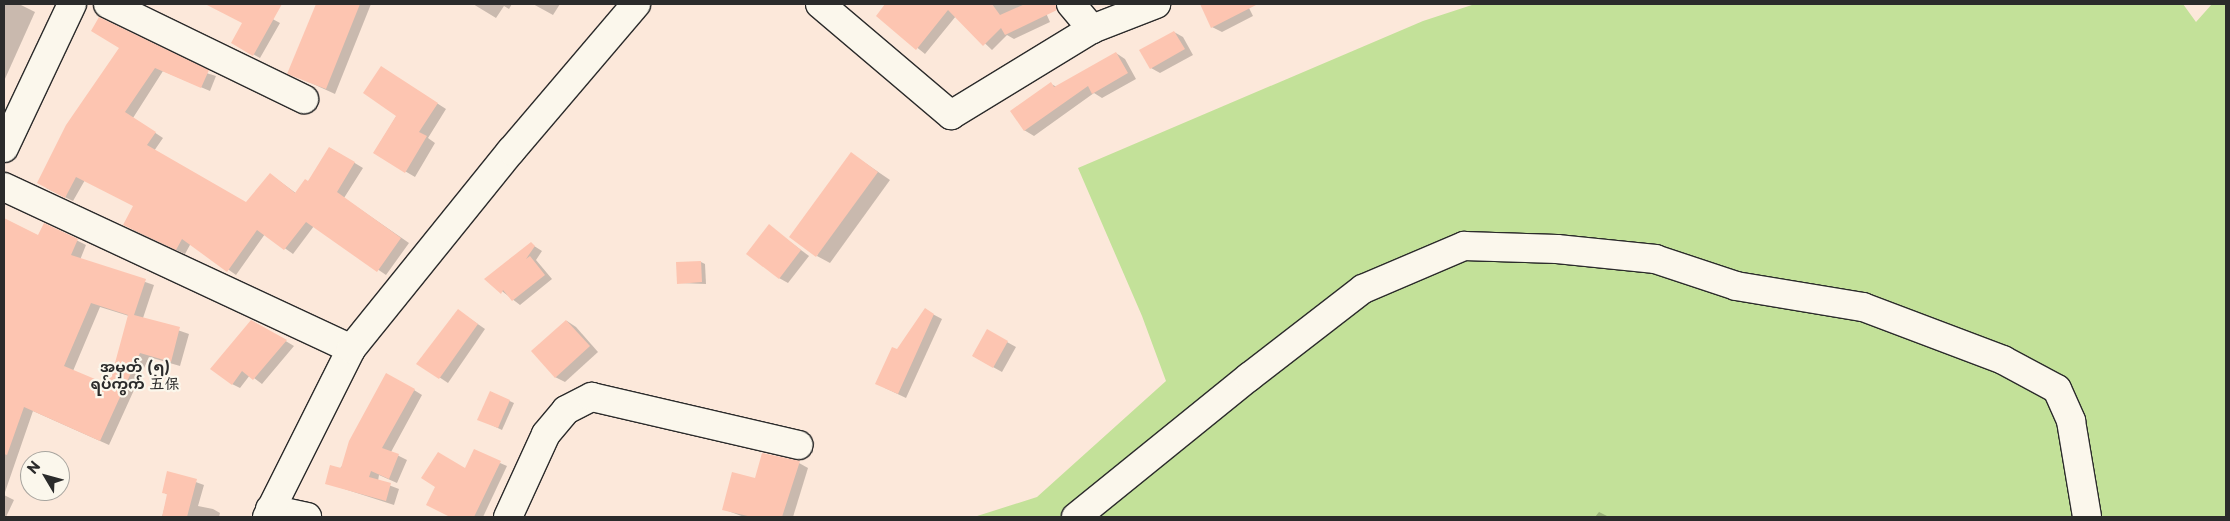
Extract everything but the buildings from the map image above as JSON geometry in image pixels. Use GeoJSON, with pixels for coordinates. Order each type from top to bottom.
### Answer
{"type":"FeatureCollection","features":[{"type":"Feature","properties":{"kind":"street"},"geometry":{"type":"LineString","coordinates":[[4,148],[72,4]]}},
{"type":"Feature","properties":{"kind":"street"},"geometry":{"type":"LineString","coordinates":[[108,4],[304,99]]}},
{"type":"Feature","properties":{"kind":"street"},"geometry":{"type":"LineString","coordinates":[[307,517],[269,513],[350,349],[511,151],[636,4]]}},
{"type":"Feature","properties":{"kind":"street"},"geometry":{"type":"LineString","coordinates":[[820,4],[951,115],[1092,29],[1156,4]]}},
{"type":"Feature","properties":{"kind":"street"},"geometry":{"type":"LineString","coordinates":[[1071,4],[1092,29]]}},
{"type":"Feature","properties":{"kind":"street"},"geometry":{"type":"LineString","coordinates":[[4,187],[350,349]]}},
{"type":"Feature","properties":{"kind":"street"},"geometry":{"type":"LineString","coordinates":[[1076,517],[1249,376],[1363,289],[1464,246],[1557,249],[1655,259],[1736,286],[1863,307],[2003,360],[2057,389],[2071,421],[2086,517]]}},
{"type":"Feature","properties":{"kind":"street"},"geometry":{"type":"LineString","coordinates":[[508,517],[546,434],[566,410],[592,397],[798,445]]}},
{"type":"Feature","properties":{"kind":"green space"},"geometry":{"type":"Polygon","coordinates":[[[1475,4],[2183,4],[2196,22],[2212,4],[2226,4],[2226,517],[974,517],[1037,497],[1166,381],[1142,316],[1078,168],[1423,21],[1475,4]]]}},
{"type":"Feature","properties":{"kind":"district","name":"အမှတ် (၅) ရပ်ကွက် 五保"},"geometry":{"type":"Point","coordinates":[135,374]}}]}
